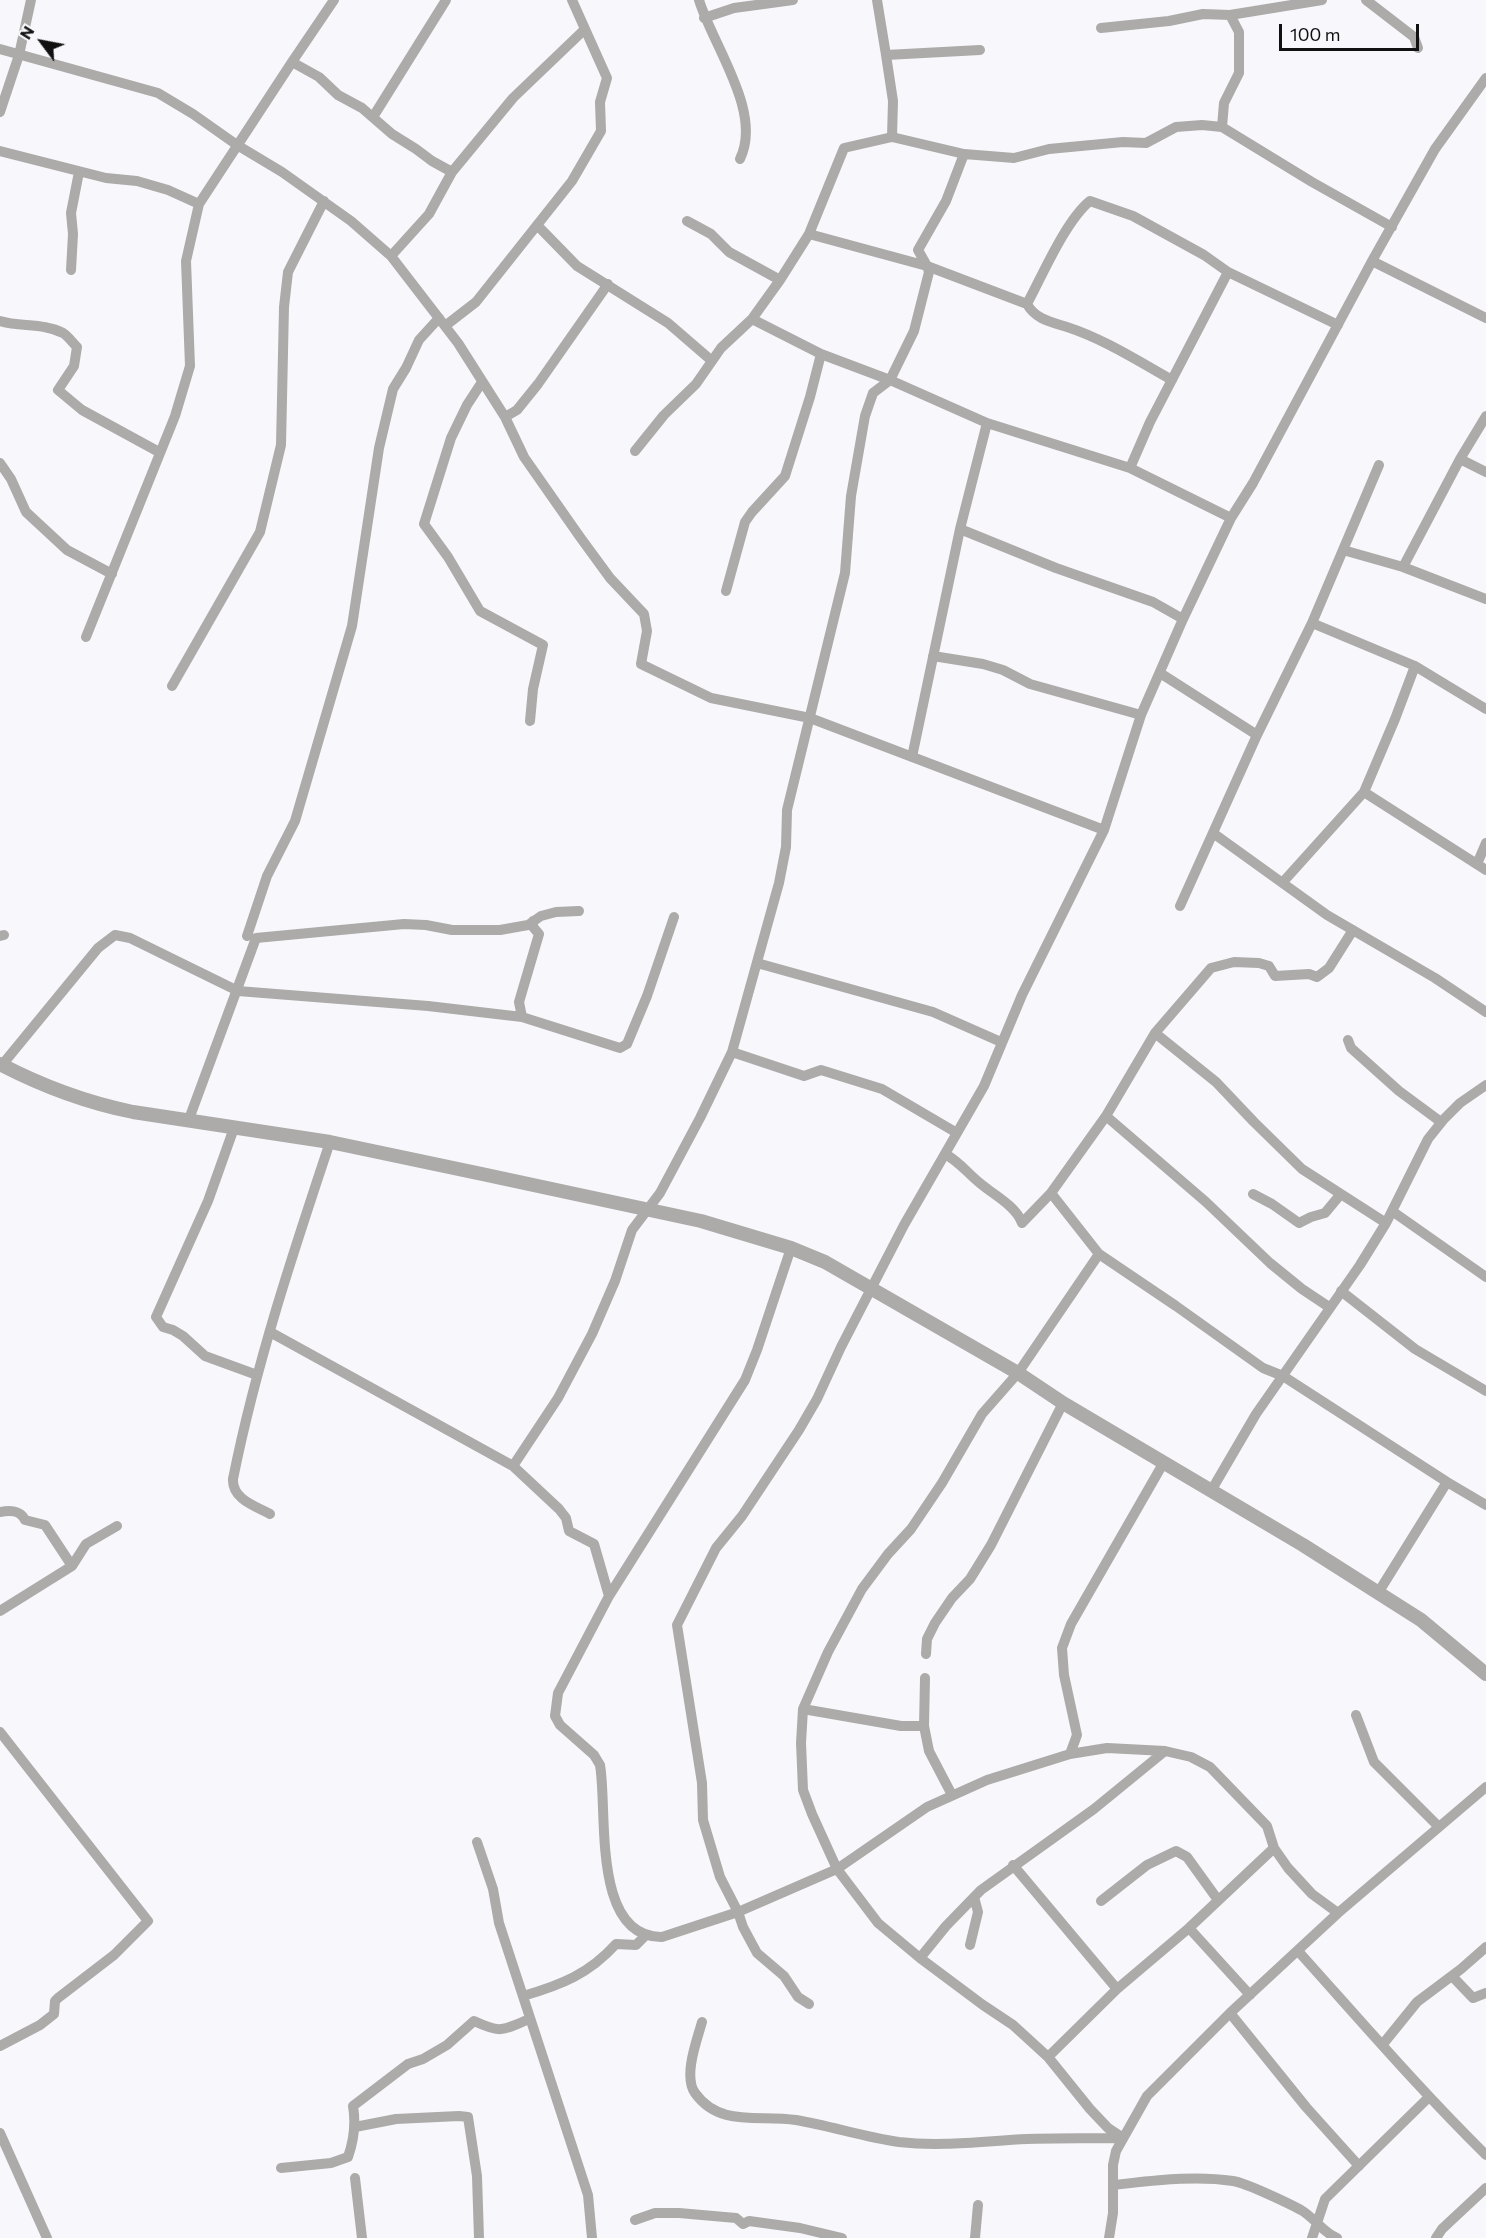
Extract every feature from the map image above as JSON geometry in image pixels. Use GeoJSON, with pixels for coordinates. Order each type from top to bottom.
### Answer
{"type":"FeatureCollection","features":[{"type":"Feature","properties":{"kind":"street"},"geometry":{"type":"LineString","coordinates":[[0,112],[19,55],[31,0]]}},
{"type":"Feature","properties":{"kind":"street"},"geometry":{"type":"LineString","coordinates":[[86,637],[175,416],[190,366],[186,261],[199,204],[334,0]]}},
{"type":"Feature","properties":{"kind":"street"},"geometry":{"type":"LineString","coordinates":[[373,117],[446,0]]}},
{"type":"Feature","properties":{"kind":"street"},"geometry":{"type":"LineString","coordinates":[[247,936],[267,876],[295,821],[352,626],[379,448],[391,396],[419,340],[442,322],[476,302],[573,181],[601,131],[600,102],[608,78],[572,0]]}},
{"type":"Feature","properties":{"kind":"street"},"geometry":{"type":"LineString","coordinates":[[699,0],[704,18],[737,86],[745,118],[745,149],[740,159]]}},
{"type":"Feature","properties":{"kind":"street"},"geometry":{"type":"LineString","coordinates":[[704,18],[734,8],[794,0]]}},
{"type":"Feature","properties":{"kind":"street"},"geometry":{"type":"LineString","coordinates":[[877,0],[893,101],[892,137]]}},
{"type":"Feature","properties":{"kind":"street"},"geometry":{"type":"LineString","coordinates":[[1101,28],[1169,21],[1203,14],[1230,15],[1322,0]]}},
{"type":"Feature","properties":{"kind":"street"},"geometry":{"type":"LineString","coordinates":[[1366,0],[1414,37],[1418,48]]}},
{"type":"Feature","properties":{"kind":"street"},"geometry":{"type":"LineString","coordinates":[[1222,127],[1224,103],[1239,73],[1239,32],[1230,15]]}},
{"type":"Feature","properties":{"kind":"street"},"geometry":{"type":"LineString","coordinates":[[391,256],[429,214],[452,172],[513,98],[584,30]]}},
{"type":"Feature","properties":{"kind":"street"},"geometry":{"type":"LineString","coordinates":[[0,49],[158,93],[324,201],[391,256],[442,322],[505,417],[524,457],[567,518],[610,578],[644,614],[647,632],[641,664],[711,698],[810,718],[1104,830]]}},
{"type":"Feature","properties":{"kind":"street"},"geometry":{"type":"LineString","coordinates":[[886,55],[980,50]]}},
{"type":"Feature","properties":{"kind":"street"},"geometry":{"type":"LineString","coordinates":[[292,63],[319,77],[338,95],[362,108],[392,135],[452,172]]}},
{"type":"Feature","properties":{"kind":"street"},"geometry":{"type":"LineString","coordinates":[[809,2004],[798,1997],[784,1976],[757,1953],[720,1877],[703,1820],[702,1783],[677,1624],[716,1548],[742,1516],[803,1423],[904,1225],[984,1086],[1022,995],[1104,830],[1141,715],[1231,518],[1253,483],[1435,149],[1486,78]]}},
{"type":"Feature","properties":{"kind":"street"},"geometry":{"type":"LineString","coordinates":[[634,451],[664,415],[696,384],[721,348],[752,319],[780,280],[809,234],[844,148],[892,137],[964,154],[1014,158],[1049,149],[1123,142],[1146,143],[1176,127],[1202,124],[1222,127],[1392,227]]}},
{"type":"Feature","properties":{"kind":"street"},"geometry":{"type":"LineString","coordinates":[[0,152],[106,178],[137,181],[168,190],[199,204]]}},
{"type":"Feature","properties":{"kind":"street"},"geometry":{"type":"LineString","coordinates":[[513,1466],[558,1398],[592,1334],[615,1281],[632,1230],[660,1193],[732,1052],[779,883],[786,847],[788,810],[845,573],[851,496],[860,436],[873,393],[890,380],[914,331],[928,272],[918,250],[919,246],[929,233],[946,201],[964,154]]}},
{"type":"Feature","properties":{"kind":"street"},"geometry":{"type":"LineString","coordinates":[[71,270],[73,234],[71,213],[79,172]]}},
{"type":"Feature","properties":{"kind":"street"},"geometry":{"type":"LineString","coordinates":[[172,686],[260,531],[281,445],[284,307],[288,272],[324,201]]}},
{"type":"Feature","properties":{"kind":"street"},"geometry":{"type":"LineString","coordinates":[[1027,304],[1062,238],[1083,207],[1090,201],[1133,216],[1204,255],[1228,272],[1338,325]]}},
{"type":"Feature","properties":{"kind":"street"},"geometry":{"type":"LineString","coordinates":[[687,221],[711,234],[729,252],[780,280]]}},
{"type":"Feature","properties":{"kind":"street"},"geometry":{"type":"LineString","coordinates":[[537,225],[577,266],[668,323],[712,361]]}},
{"type":"Feature","properties":{"kind":"street"},"geometry":{"type":"LineString","coordinates":[[809,234],[927,266],[1027,304],[1031,312],[1039,317],[1088,334],[1172,380]]}},
{"type":"Feature","properties":{"kind":"street"},"geometry":{"type":"LineString","coordinates":[[1372,261],[1486,318]]}},
{"type":"Feature","properties":{"kind":"street"},"geometry":{"type":"LineString","coordinates":[[1130,468],[1150,422],[1228,272]]}},
{"type":"Feature","properties":{"kind":"street"},"geometry":{"type":"LineString","coordinates":[[505,417],[517,410],[538,384],[608,284]]}},
{"type":"Feature","properties":{"kind":"street"},"geometry":{"type":"LineString","coordinates":[[752,319],[821,354],[890,380],[987,423],[1130,468],[1231,518]]}},
{"type":"Feature","properties":{"kind":"street"},"geometry":{"type":"LineString","coordinates":[[0,321],[39,326],[66,335],[77,347],[74,366],[58,390],[81,410],[159,452]]}},
{"type":"Feature","properties":{"kind":"street"},"geometry":{"type":"LineString","coordinates":[[726,591],[745,522],[785,476],[821,354]]}},
{"type":"Feature","properties":{"kind":"street"},"geometry":{"type":"LineString","coordinates":[[482,382],[467,405],[451,438],[424,524],[448,557],[480,611],[543,645],[533,689],[531,721]]}},
{"type":"Feature","properties":{"kind":"street"},"geometry":{"type":"LineString","coordinates":[[1402,567],[1460,459],[1486,416]]}},
{"type":"Feature","properties":{"kind":"street"},"geometry":{"type":"LineString","coordinates":[[912,757],[960,529],[987,423]]}},
{"type":"Feature","properties":{"kind":"street"},"geometry":{"type":"LineString","coordinates":[[1460,459],[1486,472]]}},
{"type":"Feature","properties":{"kind":"street"},"geometry":{"type":"LineString","coordinates":[[0,463],[11,479],[26,512],[68,550],[112,574]]}},
{"type":"Feature","properties":{"kind":"street"},"geometry":{"type":"LineString","coordinates":[[1180,906],[1257,735],[1312,623],[1379,465]]}},
{"type":"Feature","properties":{"kind":"street"},"geometry":{"type":"LineString","coordinates":[[960,529],[1056,568],[1153,602],[1183,619]]}},
{"type":"Feature","properties":{"kind":"street"},"geometry":{"type":"LineString","coordinates":[[1343,550],[1402,567],[1486,599]]}},
{"type":"Feature","properties":{"kind":"street"},"geometry":{"type":"LineString","coordinates":[[1312,623],[1415,666],[1486,709]]}},
{"type":"Feature","properties":{"kind":"street"},"geometry":{"type":"LineString","coordinates":[[933,656],[983,664],[1003,670],[1030,684],[1141,715]]}},
{"type":"Feature","properties":{"kind":"street"},"geometry":{"type":"LineString","coordinates":[[1283,882],[1364,792],[1415,666]]}},
{"type":"Feature","properties":{"kind":"street"},"geometry":{"type":"LineString","coordinates":[[1160,673],[1257,735]]}},
{"type":"Feature","properties":{"kind":"street"},"geometry":{"type":"LineString","coordinates":[[1364,792],[1481,867],[1486,843]]}},
{"type":"Feature","properties":{"kind":"street"},"geometry":{"type":"LineString","coordinates":[[1213,833],[1327,915],[1435,978],[1486,1012]]}},
{"type":"Feature","properties":{"kind":"street"},"geometry":{"type":"LineString","coordinates":[[189,1119],[256,939],[404,924],[452,930],[500,930],[531,924],[541,916],[556,912],[579,911]]}},
{"type":"Feature","properties":{"kind":"street"},"geometry":{"type":"LineString","coordinates":[[674,917],[648,996],[624,1047],[620,1048],[522,1017],[428,1006],[238,991],[130,938],[115,935],[98,948],[1,1064],[41,1085],[77,1099],[133,1112],[330,1142],[701,1221],[791,1248],[825,1262],[1018,1373],[1063,1403],[1378,1593],[1421,1620],[1486,1674]]}},
{"type":"Feature","properties":{"kind":"street"},"geometry":{"type":"LineString","coordinates":[[522,1017],[519,1002],[539,934],[531,924]]}},
{"type":"Feature","properties":{"kind":"street"},"geometry":{"type":"LineString","coordinates":[[945,1154],[956,1160],[980,1184],[1005,1202],[1015,1211],[1022,1223],[1051,1193],[1106,1116],[1155,1033],[1210,968],[1234,962],[1259,963],[1269,966],[1275,976],[1309,974],[1317,977],[1329,968],[1353,930]]}},
{"type":"Feature","properties":{"kind":"street"},"geometry":{"type":"LineString","coordinates":[[757,963],[933,1012],[1001,1042]]}},
{"type":"Feature","properties":{"kind":"street"},"geometry":{"type":"LineString","coordinates":[[1155,1033],[1216,1082],[1302,1168],[1386,1223]]}},
{"type":"Feature","properties":{"kind":"street"},"geometry":{"type":"LineString","coordinates":[[1348,1041],[1351,1048],[1399,1091],[1442,1122]]}},
{"type":"Feature","properties":{"kind":"street"},"geometry":{"type":"LineString","coordinates":[[732,1052],[804,1076],[821,1070],[882,1089],[957,1133]]}},
{"type":"Feature","properties":{"kind":"street"},"geometry":{"type":"LineString","coordinates":[[1211,1491],[1256,1414],[1386,1223],[1428,1139],[1460,1103],[1486,1085]]}},
{"type":"Feature","properties":{"kind":"street"},"geometry":{"type":"LineString","coordinates":[[1106,1116],[1206,1202],[1270,1263],[1329,1307]]}},
{"type":"Feature","properties":{"kind":"street"},"geometry":{"type":"LineString","coordinates":[[234,1128],[208,1201],[156,1317],[163,1327],[183,1336],[205,1356],[257,1375]]}},
{"type":"Feature","properties":{"kind":"street"},"geometry":{"type":"LineString","coordinates":[[270,1514],[244,1501],[232,1485],[257,1375],[291,1260],[330,1142]]}},
{"type":"Feature","properties":{"kind":"street"},"geometry":{"type":"LineString","coordinates":[[1051,1193],[1099,1254],[1263,1368],[1283,1376],[1486,1505]]}},
{"type":"Feature","properties":{"kind":"street"},"geometry":{"type":"LineString","coordinates":[[1253,1194],[1272,1203],[1299,1223],[1325,1213],[1340,1195]]}},
{"type":"Feature","properties":{"kind":"street"},"geometry":{"type":"LineString","coordinates":[[1392,1211],[1486,1277]]}},
{"type":"Feature","properties":{"kind":"street"},"geometry":{"type":"LineString","coordinates":[[791,1248],[745,1380],[609,1596],[558,1693],[555,1716],[560,1725],[594,1755],[600,1765],[606,1857],[612,1890],[629,1925],[646,1935],[662,1937],[738,1912],[837,1869],[927,1807],[951,1795],[987,1780],[1070,1754],[1107,1748],[1165,1751],[1191,1757],[1210,1767],[1267,1826],[1274,1848],[1288,1868],[1312,1894],[1338,1913]]}},
{"type":"Feature","properties":{"kind":"street"},"geometry":{"type":"LineString","coordinates":[[1099,1254],[1018,1373],[982,1414],[942,1483],[911,1528],[861,1589],[828,1652],[803,1709],[801,1743],[803,1790],[812,1814],[837,1869],[878,1923],[920,1958],[1013,2025],[1048,2057],[1108,2128],[1124,2138]]}},
{"type":"Feature","properties":{"kind":"street"},"geometry":{"type":"LineString","coordinates":[[1341,1291],[1415,1349],[1486,1391]]}},
{"type":"Feature","properties":{"kind":"street"},"geometry":{"type":"LineString","coordinates":[[270,1332],[513,1466],[559,1509],[566,1518],[569,1531],[594,1544],[609,1596]]}},
{"type":"Feature","properties":{"kind":"street"},"geometry":{"type":"LineString","coordinates":[[926,1654],[927,1640],[935,1623],[952,1598],[970,1579],[991,1545],[1063,1403]]}},
{"type":"Feature","properties":{"kind":"street"},"geometry":{"type":"LineString","coordinates":[[1070,1754],[1077,1735],[1064,1675],[1062,1648],[1071,1624],[1164,1462]]}},
{"type":"Feature","properties":{"kind":"street"},"geometry":{"type":"LineString","coordinates":[[1378,1593],[1447,1482]]}},
{"type":"Feature","properties":{"kind":"street"},"geometry":{"type":"LineString","coordinates":[[0,1512],[21,1513],[24,1520],[45,1525],[72,1566]]}},
{"type":"Feature","properties":{"kind":"street"},"geometry":{"type":"LineString","coordinates":[[0,1611],[72,1566],[86,1544],[117,1526]]}},
{"type":"Feature","properties":{"kind":"street"},"geometry":{"type":"LineString","coordinates":[[925,1678],[924,1726],[932,1758],[951,1795]]}},
{"type":"Feature","properties":{"kind":"street"},"geometry":{"type":"LineString","coordinates":[[803,1709],[901,1726],[924,1726]]}},
{"type":"Feature","properties":{"kind":"street"},"geometry":{"type":"LineString","coordinates":[[1356,1715],[1374,1762],[1438,1827]]}},
{"type":"Feature","properties":{"kind":"street"},"geometry":{"type":"LineString","coordinates":[[0,1732],[148,1921],[114,1955],[58,1998],[55,2001],[54,2014],[40,2025],[0,2046]]}},
{"type":"Feature","properties":{"kind":"street"},"geometry":{"type":"LineString","coordinates":[[920,1958],[974,1897],[1013,1865],[1094,1809],[1165,1751]]}},
{"type":"Feature","properties":{"kind":"street"},"geometry":{"type":"LineString","coordinates":[[1109,2238],[1113,2212],[1116,2151],[1147,2096],[1230,2013],[1338,1913],[1486,1787]]}},
{"type":"Feature","properties":{"kind":"street"},"geometry":{"type":"LineString","coordinates":[[477,1842],[493,1889],[499,1923],[588,2195],[592,2238]]}},
{"type":"Feature","properties":{"kind":"street"},"geometry":{"type":"LineString","coordinates":[[1048,2057],[1117,1989],[1189,1928],[1274,1848]]}},
{"type":"Feature","properties":{"kind":"street"},"geometry":{"type":"LineString","coordinates":[[1101,1901],[1147,1865],[1176,1851],[1187,1857],[1218,1900]]}},
{"type":"Feature","properties":{"kind":"street"},"geometry":{"type":"LineString","coordinates":[[1013,1865],[1117,1989]]}},
{"type":"Feature","properties":{"kind":"street"},"geometry":{"type":"LineString","coordinates":[[970,1946],[978,1912],[974,1897]]}},
{"type":"Feature","properties":{"kind":"street"},"geometry":{"type":"LineString","coordinates":[[1189,1928],[1250,1995]]}},
{"type":"Feature","properties":{"kind":"street"},"geometry":{"type":"LineString","coordinates":[[523,1996],[556,1987],[603,1958],[616,1944],[636,1946],[646,1935]]}},
{"type":"Feature","properties":{"kind":"street"},"geometry":{"type":"LineString","coordinates":[[1383,2044],[1417,2001],[1452,1977],[1486,1947]]}},
{"type":"Feature","properties":{"kind":"street"},"geometry":{"type":"LineString","coordinates":[[1298,1951],[1383,2044],[1428,2098],[1486,2155]]}},
{"type":"Feature","properties":{"kind":"street"},"geometry":{"type":"LineString","coordinates":[[1452,1977],[1473,1998],[1486,1993]]}},
{"type":"Feature","properties":{"kind":"street"},"geometry":{"type":"LineString","coordinates":[[1230,2013],[1306,2106],[1359,2166]]}},
{"type":"Feature","properties":{"kind":"street"},"geometry":{"type":"LineString","coordinates":[[281,2168],[331,2163],[348,2157],[354,2140],[353,2106],[408,2064],[423,2059],[447,2045],[474,2021],[492,2029],[503,2030],[527,2020]]}},
{"type":"Feature","properties":{"kind":"street"},"geometry":{"type":"LineString","coordinates":[[702,2022],[693,2052],[690,2083],[708,2106],[720,2114],[734,2118],[795,2120],[879,2138],[922,2143],[970,2144],[1025,2139],[1124,2138]]}},
{"type":"Feature","properties":{"kind":"street"},"geometry":{"type":"LineString","coordinates":[[1312,2238],[1325,2199],[1428,2098]]}},
{"type":"Feature","properties":{"kind":"street"},"geometry":{"type":"LineString","coordinates":[[354,2127],[396,2119],[468,2117],[477,2176],[479,2238]]}},
{"type":"Feature","properties":{"kind":"street"},"geometry":{"type":"LineString","coordinates":[[0,2133],[47,2238]]}},
{"type":"Feature","properties":{"kind":"street"},"geometry":{"type":"LineString","coordinates":[[356,2178],[362,2238]]}},
{"type":"Feature","properties":{"kind":"street"},"geometry":{"type":"LineString","coordinates":[[1113,2185],[1191,2179],[1235,2181],[1301,2210],[1318,2222],[1330,2235],[1337,2238]]}},
{"type":"Feature","properties":{"kind":"street"},"geometry":{"type":"LineString","coordinates":[[1436,2238],[1442,2229],[1486,2188]]}},
{"type":"Feature","properties":{"kind":"street"},"geometry":{"type":"LineString","coordinates":[[975,2238],[978,2205]]}},
{"type":"Feature","properties":{"kind":"street"},"geometry":{"type":"LineString","coordinates":[[635,2220],[655,2213],[679,2213],[736,2218],[743,2224],[749,2221],[792,2227],[842,2238]]}},
{"type":"Feature","properties":{"kind":"street"},"geometry":{"type":"LineString","coordinates":[[787,2238],[792,2227]]}}]}
